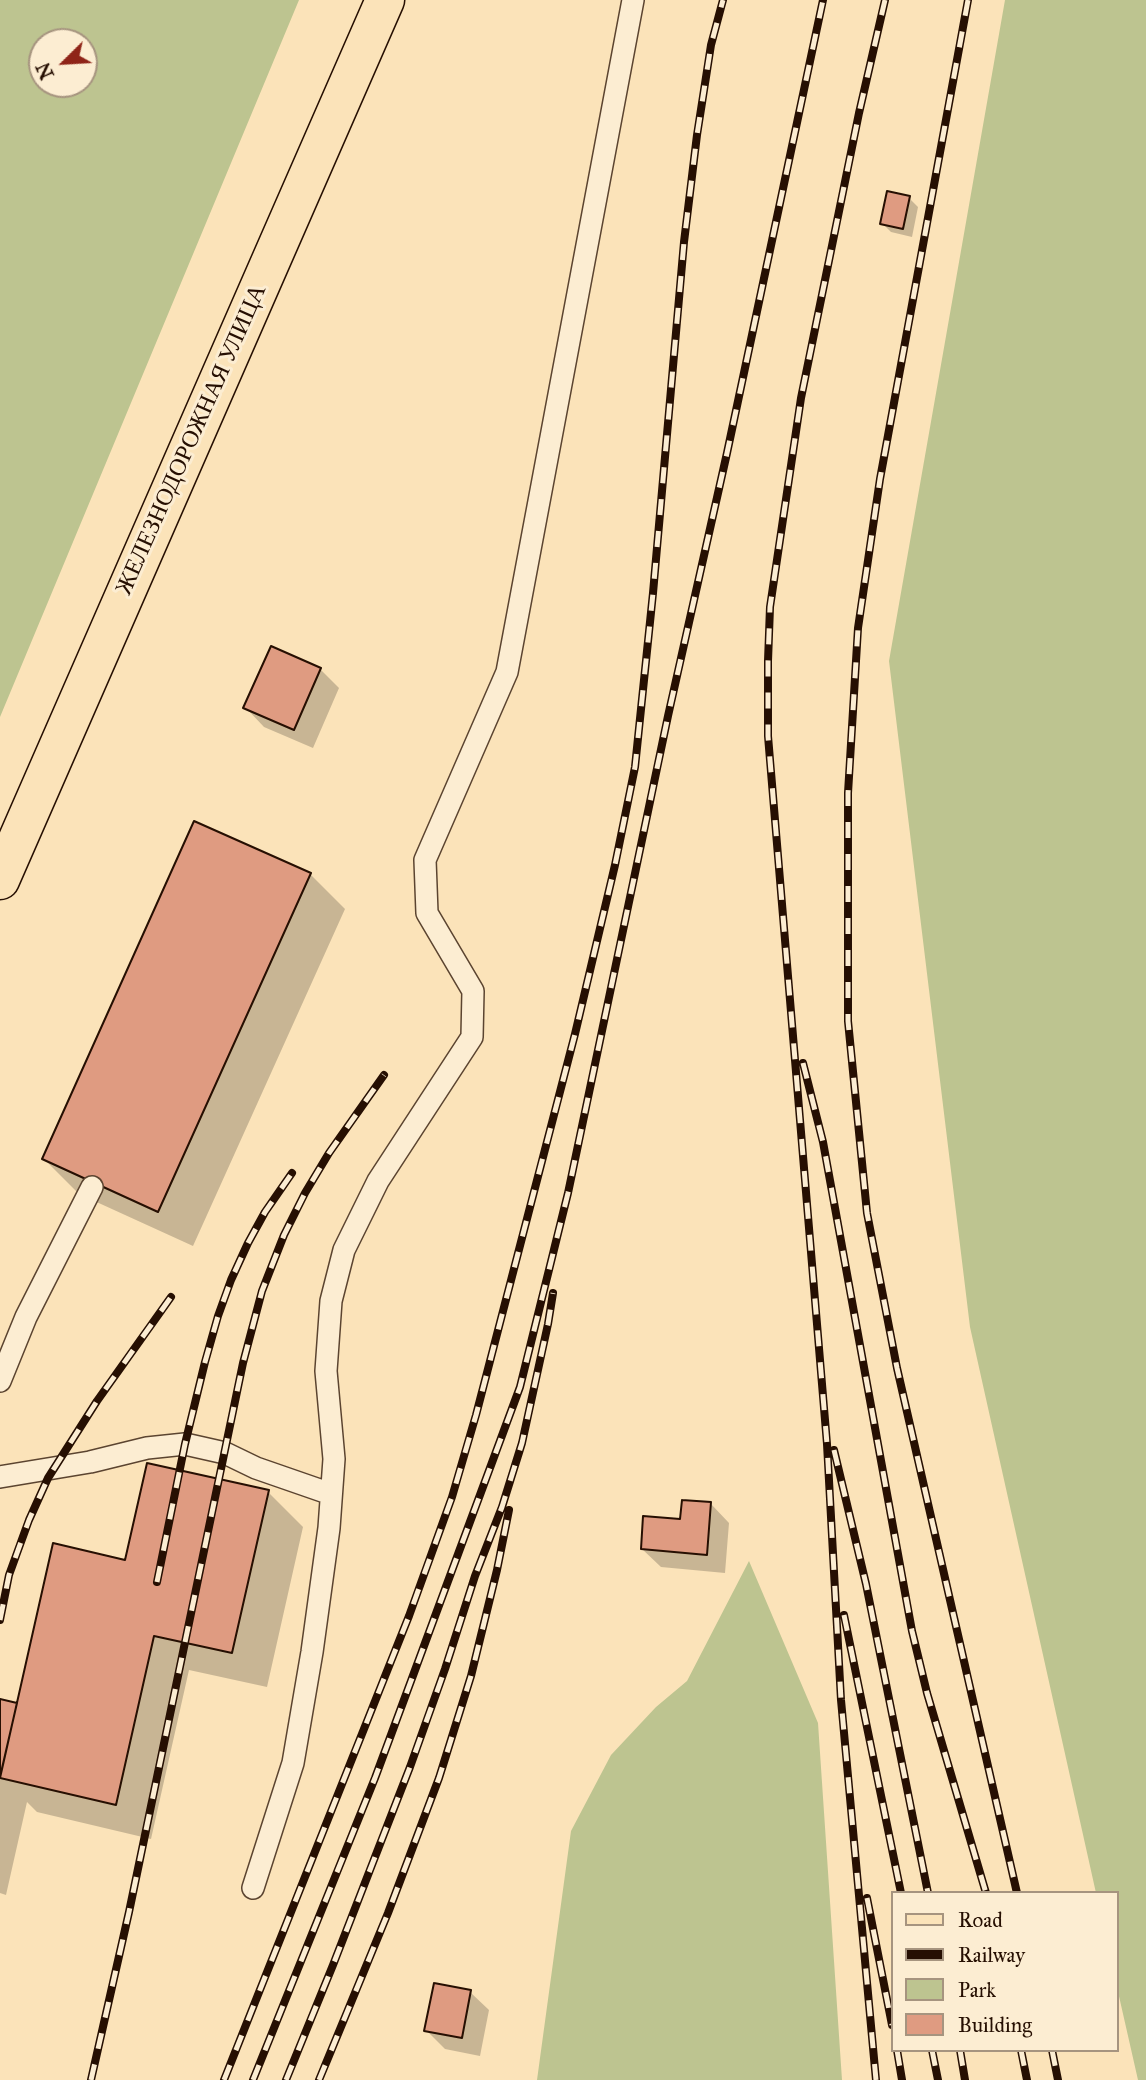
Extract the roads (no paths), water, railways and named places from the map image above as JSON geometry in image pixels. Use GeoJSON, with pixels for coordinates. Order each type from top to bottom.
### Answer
{"type":"FeatureCollection","features":[{"type":"Feature","properties":{"kind":"main road","name":"ЖЕЛЕЗНОДОРОЖНАЯ УЛИЦА"},"geometry":{"type":"LineString","coordinates":[[0,880],[385,0]]}},
{"type":"Feature","properties":{"kind":"lane"},"geometry":{"type":"LineString","coordinates":[[253,1888],[293,1763],[312,1651],[329,1528],[334,1459],[326,1371],[331,1301],[344,1250],[378,1181],[472,1037],[473,991],[427,913],[425,860],[507,672],[633,0]]}},
{"type":"Feature","properties":{"kind":"lane"},"geometry":{"type":"LineString","coordinates":[[0,1381],[26,1317],[92,1187]]}},
{"type":"Feature","properties":{"kind":"lane"},"geometry":{"type":"LineString","coordinates":[[0,1477],[90,1462],[147,1448],[185,1444],[225,1453],[256,1468],[331,1494]]}},
{"type":"Feature","properties":{"kind":"railway"},"geometry":{"type":"LineString","coordinates":[[224,2080],[409,1616],[452,1497],[476,1415],[575,1034],[635,767],[684,242],[711,45],[723,0]]}},
{"type":"Feature","properties":{"kind":"railway"},"geometry":{"type":"LineString","coordinates":[[253,2080],[375,1778],[520,1387],[568,1193],[823,0]]}},
{"type":"Feature","properties":{"kind":"railway"},"geometry":{"type":"LineString","coordinates":[[876,2080],[841,1700],[827,1444],[768,736],[768,661],[770,607],[801,398],[859,113],[885,0]]}},
{"type":"Feature","properties":{"kind":"railway"},"geometry":{"type":"LineString","coordinates":[[968,0],[880,479],[858,628],[848,793],[848,1021],[867,1213],[897,1368],[1017,1891]]}},
{"type":"Feature","properties":{"kind":"railway"},"geometry":{"type":"LineString","coordinates":[[803,1063],[823,1142],[912,1631],[927,1693],[985,1891]]}},
{"type":"Feature","properties":{"kind":"railway"},"geometry":{"type":"LineString","coordinates":[[91,2080],[129,1912],[243,1363],[262,1291],[284,1235],[305,1193],[329,1153],[384,1075]]}},
{"type":"Feature","properties":{"kind":"railway"},"geometry":{"type":"LineString","coordinates":[[157,1582],[185,1444],[218,1316],[248,1243],[265,1212],[292,1173]]}},
{"type":"Feature","properties":{"kind":"railway"},"geometry":{"type":"LineString","coordinates":[[286,2080],[410,1767],[475,1576],[502,1507],[522,1443],[553,1293]]}},
{"type":"Feature","properties":{"kind":"railway"},"geometry":{"type":"LineString","coordinates":[[0,1620],[9,1575],[48,1478],[97,1401],[171,1297]]}},
{"type":"Feature","properties":{"kind":"railway"},"geometry":{"type":"LineString","coordinates":[[834,1450],[866,1584],[928,1891]]}},
{"type":"Feature","properties":{"kind":"railway"},"geometry":{"type":"LineString","coordinates":[[319,2080],[388,1913],[439,1778],[471,1676],[509,1510]]}},
{"type":"Feature","properties":{"kind":"railway"},"geometry":{"type":"LineString","coordinates":[[844,1615],[901,1891]]}},
{"type":"Feature","properties":{"kind":"railway"},"geometry":{"type":"LineString","coordinates":[[867,1898],[890,2015]]}},
{"type":"Feature","properties":{"kind":"railway"},"geometry":{"type":"LineString","coordinates":[[897,2052],[902,2080]]}},
{"type":"Feature","properties":{"kind":"railway"},"geometry":{"type":"LineString","coordinates":[[932,2052],[938,2080]]}},
{"type":"Feature","properties":{"kind":"railway"},"geometry":{"type":"LineString","coordinates":[[960,2052],[965,2080]]}},
{"type":"Feature","properties":{"kind":"railway"},"geometry":{"type":"LineString","coordinates":[[1021,2052],[1027,2080]]}},
{"type":"Feature","properties":{"kind":"railway"},"geometry":{"type":"LineString","coordinates":[[1052,2052],[1058,2080]]}}]}
